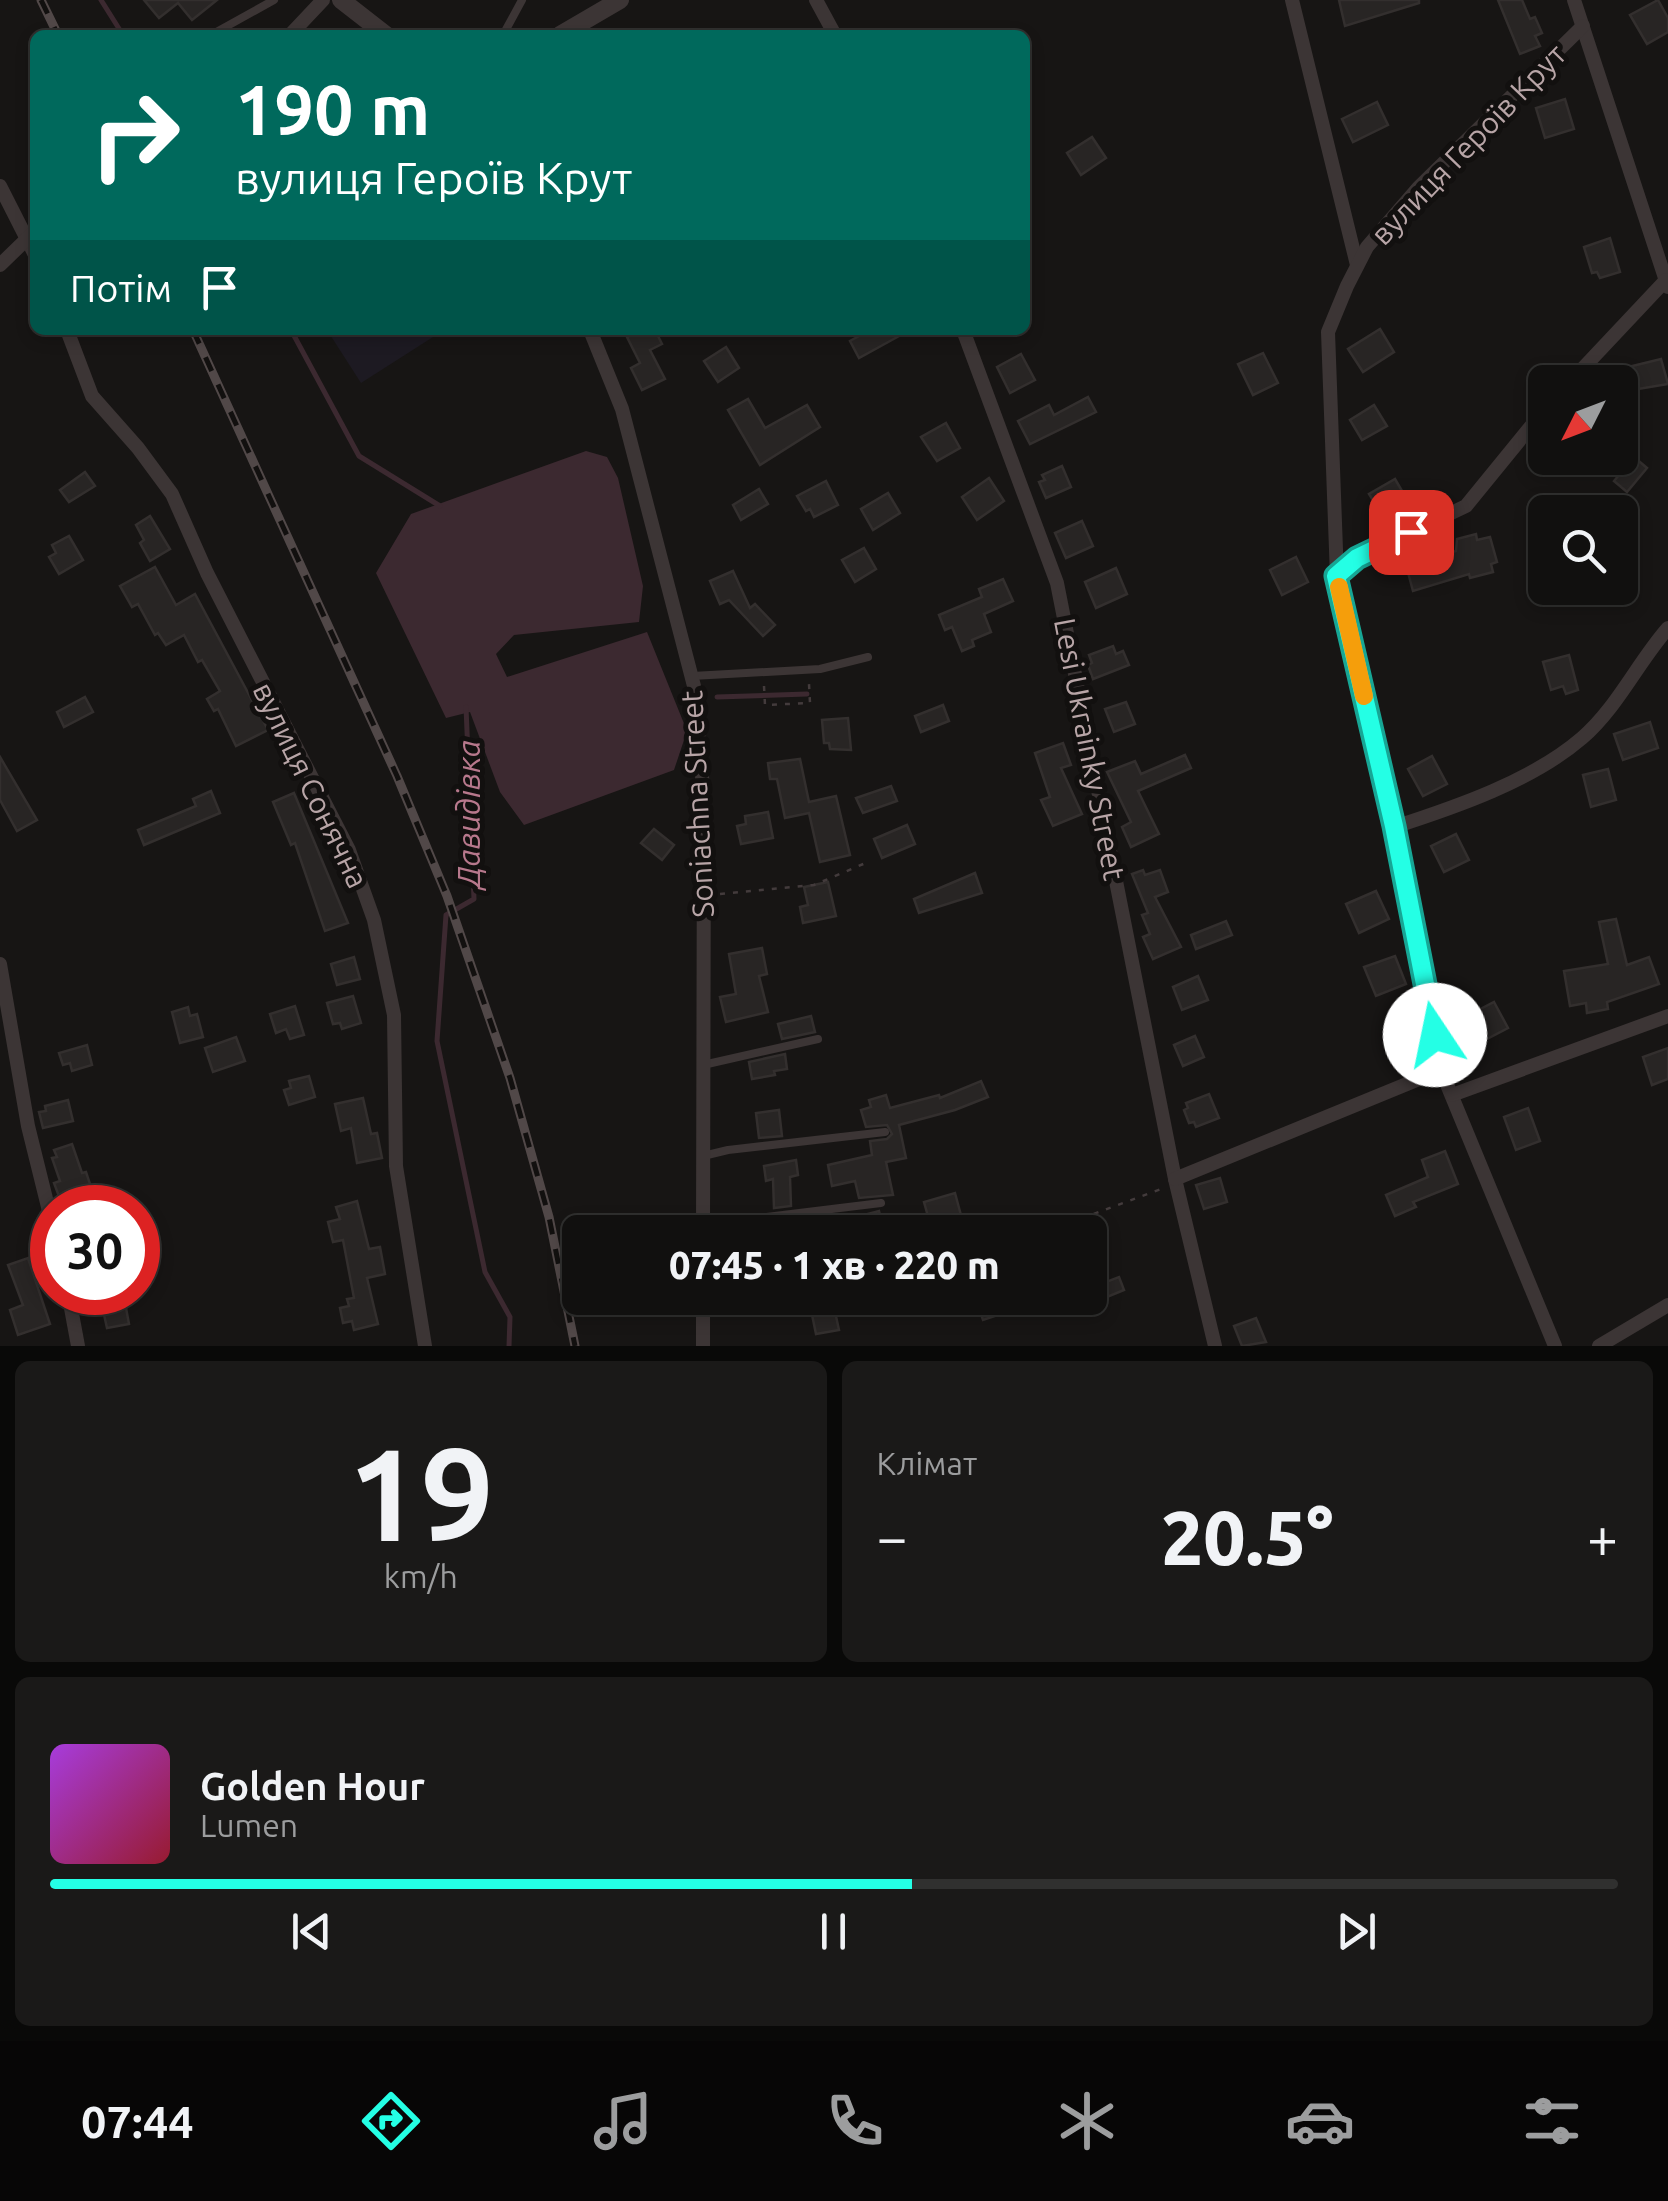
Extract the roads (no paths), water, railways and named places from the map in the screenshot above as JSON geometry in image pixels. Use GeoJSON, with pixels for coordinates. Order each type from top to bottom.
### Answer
{"type":"FeatureCollection","features":[{"type":"Feature","properties":{"kind":"street"},"geometry":{"type":"LineString","coordinates":[[341,0],[380,30]]}},
{"type":"Feature","properties":{"kind":"street"},"geometry":{"type":"LineString","coordinates":[[569,30],[620,0]]}},
{"type":"Feature","properties":{"kind":"street"},"geometry":{"type":"LineString","coordinates":[[816,0],[832,30]]}},
{"type":"Feature","properties":{"kind":"street","name":"вулиця Героїв Крут"},"geometry":{"type":"LineString","coordinates":[[1292,0],[1358,265]]}},
{"type":"Feature","properties":{"kind":"street"},"geometry":{"type":"LineString","coordinates":[[1574,0],[1667,283],[1587,365]]}},
{"type":"Feature","properties":{"kind":"street"},"geometry":{"type":"LineString","coordinates":[[294,30],[315,2]]}},
{"type":"Feature","properties":{"kind":"street","name":"вулиця Героїв Крут"},"geometry":{"type":"LineString","coordinates":[[1556,1346],[1442,1070],[1394,826],[1336,576],[1328,332],[1367,247],[1418,188],[1583,26]]}},
{"type":"Feature","properties":{"kind":"street"},"geometry":{"type":"LineString","coordinates":[[0,186],[30,233]]}},
{"type":"Feature","properties":{"kind":"street"},"geometry":{"type":"LineString","coordinates":[[0,265],[30,236]]}},
{"type":"Feature","properties":{"kind":"street","name":"вулиця Сонячна"},"geometry":{"type":"LineString","coordinates":[[70,335],[92,396],[172,494],[207,573],[348,850],[374,920],[394,1014],[396,1166],[424,1346]]}},
{"type":"Feature","properties":{"kind":"street","name":"Soniachna Street"},"geometry":{"type":"LineString","coordinates":[[592,335],[622,409],[692,676],[704,799],[703,1215]]}},
{"type":"Feature","properties":{"kind":"street","name":"Lesi Ukrainky Street"},"geometry":{"type":"LineString","coordinates":[[965,335],[1057,583],[1174,1182],[1214,1346]]}},
{"type":"Feature","properties":{"kind":"street"},"geometry":{"type":"LineString","coordinates":[[1336,576],[1357,558],[1466,506],[1528,429]]}},
{"type":"Feature","properties":{"kind":"street"},"geometry":{"type":"LineString","coordinates":[[1394,826],[1460,805],[1536,768],[1583,737],[1668,628]]}},
{"type":"Feature","properties":{"kind":"street"},"geometry":{"type":"LineString","coordinates":[[0,964],[28,1126],[43,1185]]}},
{"type":"Feature","properties":{"kind":"street"},"geometry":{"type":"LineString","coordinates":[[1452,1095],[1668,1016]]}},
{"type":"Feature","properties":{"kind":"street"},"geometry":{"type":"LineString","coordinates":[[1174,1182],[1442,1070]]}},
{"type":"Feature","properties":{"kind":"street"},"geometry":{"type":"LineString","coordinates":[[1600,1346],[1668,1305]]}},
{"type":"Feature","properties":{"kind":"street"},"geometry":{"type":"LineString","coordinates":[[72,1315],[78,1346]]}},
{"type":"Feature","properties":{"kind":"street"},"geometry":{"type":"LineString","coordinates":[[703,1315],[703,1346]]}},
{"type":"Feature","properties":{"kind":"lane"},"geometry":{"type":"LineString","coordinates":[[220,30],[274,0]]}},
{"type":"Feature","properties":{"kind":"lane"},"geometry":{"type":"LineString","coordinates":[[507,30],[522,0]]}},
{"type":"Feature","properties":{"kind":"lane"},"geometry":{"type":"LineString","coordinates":[[692,676],[820,668],[868,657]]}},
{"type":"Feature","properties":{"kind":"lane"},"geometry":{"type":"LineString","coordinates":[[703,1064],[818,1039]]}},
{"type":"Feature","properties":{"kind":"lane"},"geometry":{"type":"LineString","coordinates":[[703,1156],[885,1132]]}},
{"type":"Feature","properties":{"kind":"lane"},"geometry":{"type":"LineString","coordinates":[[783,1215],[881,1203]]}},
{"type":"Feature","properties":{"kind":"waterway","name":"Давидівка"},"geometry":{"type":"LineString","coordinates":[[101,0],[120,30]]}},
{"type":"Feature","properties":{"kind":"waterway","name":"Давидівка"},"geometry":{"type":"LineString","coordinates":[[294,335],[359,456],[440,506]]}},
{"type":"Feature","properties":{"kind":"waterway"},"geometry":{"type":"LineString","coordinates":[[717,697],[807,694]]}},
{"type":"Feature","properties":{"kind":"waterway","name":"Давидівка"},"geometry":{"type":"LineString","coordinates":[[466,707],[474,899],[446,915],[437,1041],[485,1272],[510,1317],[509,1346]]}},
{"type":"Feature","properties":{"kind":"railway"},"geometry":{"type":"LineString","coordinates":[[41,0],[56,30]]}},
{"type":"Feature","properties":{"kind":"railway"},"geometry":{"type":"LineString","coordinates":[[195,335],[397,776],[447,896],[510,1078],[549,1217],[575,1346]]}}]}
